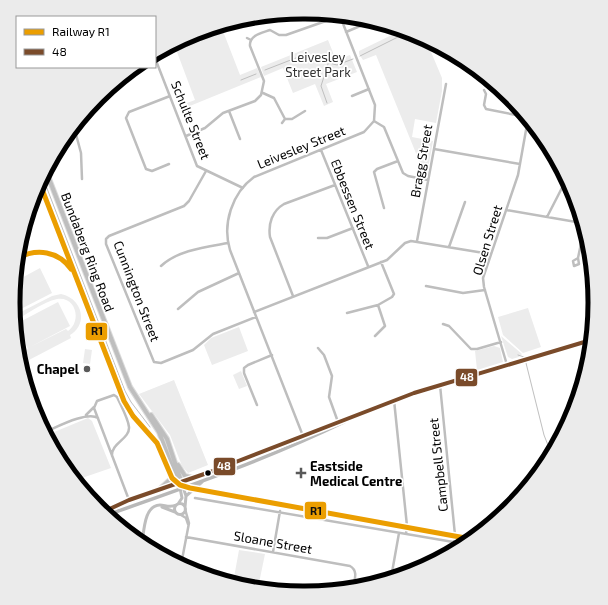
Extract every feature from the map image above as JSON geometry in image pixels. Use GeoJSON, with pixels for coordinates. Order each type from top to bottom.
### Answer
{"type":"FeatureCollection","features":[{"type":"Feature","properties":{"kind":"main road","name":"Bundaberg Ring Road"},"geometry":{"type":"LineString","coordinates":[[49,179],[130,387],[159,432],[180,482]]}},
{"type":"Feature","properties":{"kind":"main road"},"geometry":{"type":"LineString","coordinates":[[110,509],[129,500],[193,478],[339,423],[394,400],[585,342]]}},
{"type":"Feature","properties":{"kind":"main road","name":"Bundaberg Ring Road"},"geometry":{"type":"LineString","coordinates":[[141,405],[159,425],[171,450],[182,488]]}},
{"type":"Feature","properties":{"kind":"main road"},"geometry":{"type":"LineString","coordinates":[[113,512],[207,479],[305,440],[339,423]]}},
{"type":"Feature","properties":{"kind":"main road"},"geometry":{"type":"LineString","coordinates":[[303,436],[305,440]]}},
{"type":"Feature","properties":{"kind":"main road"},"geometry":{"type":"LineString","coordinates":[[171,450],[183,475],[193,478]]}},
{"type":"Feature","properties":{"kind":"main road"},"geometry":{"type":"LineString","coordinates":[[160,489],[173,477],[174,470]]}},
{"type":"Feature","properties":{"kind":"main road"},"geometry":{"type":"LineString","coordinates":[[129,500],[131,505]]}},
{"type":"Feature","properties":{"kind":"street"},"geometry":{"type":"LineString","coordinates":[[251,40],[270,30],[279,35],[286,36],[328,20]]}},
{"type":"Feature","properties":{"kind":"street"},"geometry":{"type":"LineString","coordinates":[[342,21],[370,89],[376,108],[374,121],[384,127],[403,173],[406,176],[428,180]]}},
{"type":"Feature","properties":{"kind":"street"},"geometry":{"type":"LineString","coordinates":[[346,32],[363,25]]}},
{"type":"Feature","properties":{"kind":"street"},"geometry":{"type":"LineString","coordinates":[[247,38],[251,40]]}},
{"type":"Feature","properties":{"kind":"street"},"geometry":{"type":"LineString","coordinates":[[186,136],[205,128],[217,117],[255,101],[263,93],[264,81],[250,46],[251,40]]}},
{"type":"Feature","properties":{"kind":"street","name":"Schulte Street"},"geometry":{"type":"LineString","coordinates":[[156,61],[197,166],[243,188]]}},
{"type":"Feature","properties":{"kind":"street","name":"Bragg Street"},"geometry":{"type":"LineString","coordinates":[[417,241],[446,84]]}},
{"type":"Feature","properties":{"kind":"street"},"geometry":{"type":"LineString","coordinates":[[352,96],[370,89]]}},
{"type":"Feature","properties":{"kind":"street"},"geometry":{"type":"LineString","coordinates":[[484,90],[486,95],[484,105],[486,109],[516,115]]}},
{"type":"Feature","properties":{"kind":"street"},"geometry":{"type":"LineString","coordinates":[[263,93],[274,98],[285,119]]}},
{"type":"Feature","properties":{"kind":"street"},"geometry":{"type":"LineString","coordinates":[[170,96],[126,115],[145,167],[148,171],[154,171],[170,164]]}},
{"type":"Feature","properties":{"kind":"street"},"geometry":{"type":"LineString","coordinates":[[229,111],[240,139]]}},
{"type":"Feature","properties":{"kind":"street"},"geometry":{"type":"LineString","coordinates":[[285,119],[292,119],[305,111]]}},
{"type":"Feature","properties":{"kind":"street"},"geometry":{"type":"LineString","coordinates":[[282,123],[285,119]]}},
{"type":"Feature","properties":{"kind":"street","name":"Leivesley Street"},"geometry":{"type":"LineString","coordinates":[[303,436],[228,243],[227,220],[243,188],[258,175],[364,132],[374,121]]}},
{"type":"Feature","properties":{"kind":"street","name":"Olsen Street"},"geometry":{"type":"LineString","coordinates":[[507,365],[485,290],[484,274],[520,164],[527,127]]}},
{"type":"Feature","properties":{"kind":"street"},"geometry":{"type":"LineString","coordinates":[[76,134],[82,153],[82,179]]}},
{"type":"Feature","properties":{"kind":"street"},"geometry":{"type":"LineString","coordinates":[[434,148],[520,164]]}},
{"type":"Feature","properties":{"kind":"street","name":"Ebbessen Street"},"geometry":{"type":"LineString","coordinates":[[321,150],[368,266]]}},
{"type":"Feature","properties":{"kind":"street"},"geometry":{"type":"LineString","coordinates":[[384,208],[373,172],[398,161]]}},
{"type":"Feature","properties":{"kind":"street","name":"Cunnington Street"},"geometry":{"type":"LineString","coordinates":[[206,171],[189,201],[184,206],[105,238],[106,244],[151,358],[155,364],[193,350],[212,334],[256,317]]}},
{"type":"Feature","properties":{"kind":"street"},"geometry":{"type":"LineString","coordinates":[[293,296],[270,237],[272,218],[281,206],[335,184]]}},
{"type":"Feature","properties":{"kind":"street"},"geometry":{"type":"LineString","coordinates":[[547,217],[563,187]]}},
{"type":"Feature","properties":{"kind":"street"},"geometry":{"type":"LineString","coordinates":[[449,247],[465,202]]}},
{"type":"Feature","properties":{"kind":"street"},"geometry":{"type":"LineString","coordinates":[[506,210],[576,222]]}},
{"type":"Feature","properties":{"kind":"street"},"geometry":{"type":"LineString","coordinates":[[318,238],[328,238],[352,228]]}},
{"type":"Feature","properties":{"kind":"street"},"geometry":{"type":"LineString","coordinates":[[254,312],[381,262],[392,256],[405,243],[417,241],[490,254]]}},
{"type":"Feature","properties":{"kind":"street"},"geometry":{"type":"LineString","coordinates":[[161,266],[169,260],[197,249],[228,243]]}},
{"type":"Feature","properties":{"kind":"street"},"geometry":{"type":"LineString","coordinates":[[578,258],[581,243]]}},
{"type":"Feature","properties":{"kind":"street"},"geometry":{"type":"LineString","coordinates":[[348,313],[378,305],[392,297],[394,294],[381,262]]}},
{"type":"Feature","properties":{"kind":"street"},"geometry":{"type":"LineString","coordinates":[[178,309],[198,292],[239,273]]}},
{"type":"Feature","properties":{"kind":"street"},"geometry":{"type":"LineString","coordinates":[[426,286],[463,293],[485,290]]}},
{"type":"Feature","properties":{"kind":"street"},"geometry":{"type":"LineString","coordinates":[[375,336],[385,326],[378,305]]}},
{"type":"Feature","properties":{"kind":"street"},"geometry":{"type":"LineString","coordinates":[[443,324],[449,326],[471,349],[478,349],[501,342]]}},
{"type":"Feature","properties":{"kind":"street"},"geometry":{"type":"LineString","coordinates":[[318,348],[324,355],[332,376],[329,397],[339,423]]}},
{"type":"Feature","properties":{"kind":"street"},"geometry":{"type":"LineString","coordinates":[[257,405],[244,368],[272,355]]}},
{"type":"Feature","properties":{"kind":"street","name":"Campbell Street"},"geometry":{"type":"LineString","coordinates":[[440,385],[455,531],[454,543]]}},
{"type":"Feature","properties":{"kind":"street"},"geometry":{"type":"LineString","coordinates":[[84,417],[97,401],[116,396],[128,426],[127,434],[113,449],[112,456]]}},
{"type":"Feature","properties":{"kind":"street"},"geometry":{"type":"LineString","coordinates":[[394,400],[407,526],[406,534]]}},
{"type":"Feature","properties":{"kind":"street"},"geometry":{"type":"LineString","coordinates":[[94,406],[129,500]]}},
{"type":"Feature","properties":{"kind":"street"},"geometry":{"type":"LineString","coordinates":[[51,430],[84,417],[93,415],[98,418]]}},
{"type":"Feature","properties":{"kind":"street"},"geometry":{"type":"LineString","coordinates":[[186,496],[207,479]]}},
{"type":"Feature","properties":{"kind":"street"},"geometry":{"type":"LineString","coordinates":[[181,515],[185,509],[186,496],[182,488]]}},
{"type":"Feature","properties":{"kind":"street"},"geometry":{"type":"LineString","coordinates":[[175,512],[177,505],[182,498],[182,488]]}},
{"type":"Feature","properties":{"kind":"street"},"geometry":{"type":"LineString","coordinates":[[195,498],[280,511],[454,543]]}},
{"type":"Feature","properties":{"kind":"street"},"geometry":{"type":"LineString","coordinates":[[149,512],[157,506],[181,504],[185,509],[189,519],[182,558]]}},
{"type":"Feature","properties":{"kind":"street"},"geometry":{"type":"LineString","coordinates":[[144,536],[149,512],[154,508],[161,507],[181,515],[187,519],[188,528]]}},
{"type":"Feature","properties":{"kind":"street"},"geometry":{"type":"LineString","coordinates":[[273,552],[280,511]]}},
{"type":"Feature","properties":{"kind":"street"},"geometry":{"type":"LineString","coordinates":[[392,572],[399,533]]}},
{"type":"Feature","properties":{"kind":"street","name":"Sloane Street"},"geometry":{"type":"LineString","coordinates":[[186,537],[350,566],[354,569],[354,582]]}},
{"type":"Feature","properties":{"kind":"green space"},"geometry":{"type":"Polygon","coordinates":[[[223,31],[240,75],[257,68],[261,77],[180,110],[179,106],[195,100],[176,50],[223,31]]]}},
{"type":"Feature","properties":{"kind":"green space"},"geometry":{"type":"Polygon","coordinates":[[[394,34],[429,48],[442,78],[442,91],[436,123],[415,119],[412,137],[433,141],[427,174],[424,173],[376,55],[363,60],[359,54],[359,51],[394,34]]]}},
{"type":"Feature","properties":{"kind":"green space","name":"Leivesley Street Park"},"geometry":{"type":"Polygon","coordinates":[[[328,40],[336,60],[350,55],[357,72],[326,84],[333,102],[324,106],[315,84],[293,93],[283,68],[264,76],[261,67],[328,40]]]}},
{"type":"Feature","properties":{"kind":"green space"},"geometry":{"type":"Polygon","coordinates":[[[446,57],[453,61],[445,60],[446,57]]]}},
{"type":"Feature","properties":{"kind":"green space"},"geometry":{"type":"Polygon","coordinates":[[[40,268],[52,293],[20,309],[22,278],[40,268]]]}},
{"type":"Feature","properties":{"kind":"green space"},"geometry":{"type":"Polygon","coordinates":[[[61,294],[68,296],[74,301],[80,312],[80,325],[70,335],[71,338],[29,360],[26,358],[25,351],[28,349],[23,338],[21,321],[58,302],[70,326],[30,347],[66,329],[68,331],[75,321],[76,316],[73,305],[64,299],[57,299],[46,303],[21,317],[21,312],[52,296],[61,294]]]}},
{"type":"Feature","properties":{"kind":"green space"},"geometry":{"type":"Polygon","coordinates":[[[528,308],[541,347],[523,353],[503,335],[498,317],[528,308]]]}},
{"type":"Feature","properties":{"kind":"green space"},"geometry":{"type":"Polygon","coordinates":[[[239,327],[248,351],[212,365],[204,345],[211,338],[239,327]]]}},
{"type":"Feature","properties":{"kind":"green space"},"geometry":{"type":"Polygon","coordinates":[[[501,336],[522,354],[519,357],[512,359],[508,357],[501,336]]]}},
{"type":"Feature","properties":{"kind":"green space"},"geometry":{"type":"Polygon","coordinates":[[[494,346],[500,348],[503,362],[477,370],[475,351],[494,346]]]}},
{"type":"Feature","properties":{"kind":"green space"},"geometry":{"type":"Polygon","coordinates":[[[85,349],[92,350],[90,364],[83,363],[85,349]]]}},
{"type":"Feature","properties":{"kind":"green space"},"geometry":{"type":"Polygon","coordinates":[[[241,371],[247,386],[239,389],[233,375],[241,371]]]}},
{"type":"Feature","properties":{"kind":"green space"},"geometry":{"type":"Polygon","coordinates":[[[174,380],[208,465],[188,473],[182,466],[170,435],[139,394],[174,380]]]}},
{"type":"Feature","properties":{"kind":"green space"},"geometry":{"type":"Polygon","coordinates":[[[88,418],[92,421],[111,468],[82,478],[68,460],[52,433],[88,418]]]}},
{"type":"Feature","properties":{"kind":"green space"},"geometry":{"type":"Polygon","coordinates":[[[239,550],[265,554],[259,583],[234,577],[239,550]]]}},
{"type":"Feature","properties":{"kind":"waterway"},"geometry":{"type":"LineString","coordinates":[[360,56],[400,36]]}},
{"type":"Feature","properties":{"kind":"waterway"},"geometry":{"type":"LineString","coordinates":[[265,70],[301,56],[337,65],[353,59]]}},
{"type":"Feature","properties":{"kind":"waterway"},"geometry":{"type":"LineString","coordinates":[[327,103],[321,86],[328,64]]}},
{"type":"Feature","properties":{"kind":"waterway"},"geometry":{"type":"LineString","coordinates":[[241,80],[256,74]]}},
{"type":"Feature","properties":{"kind":"waterway"},"geometry":{"type":"LineString","coordinates":[[46,186],[125,391],[131,402],[150,427]]}},
{"type":"Feature","properties":{"kind":"waterway"},"geometry":{"type":"LineString","coordinates":[[518,355],[524,357]]}},
{"type":"Feature","properties":{"kind":"waterway"},"geometry":{"type":"LineString","coordinates":[[526,363],[544,435],[548,446]]}},
{"type":"Feature","properties":{"kind":"rail line","name":"R1"},"geometry":{"type":"LineString","coordinates":[[43,192],[124,401],[133,416],[157,443],[172,478],[180,485],[463,537]]}},
{"type":"Feature","properties":{"kind":"rail line","name":"R1"},"geometry":{"type":"LineString","coordinates":[[25,255],[40,252],[54,255],[60,258],[71,269]]}},
{"type":"Feature","properties":{"kind":"transit line","name":"48"},"geometry":{"type":"LineString","coordinates":[[110,509],[129,500],[210,472],[414,393],[585,342]]}},
{"type":"Feature","properties":{"kind":"place","name":"Chapel"},"geometry":{"type":"Point","coordinates":[87,369]}},
{"type":"Feature","properties":{"kind":"place","name":"Eastside Medical Centre"},"geometry":{"type":"Point","coordinates":[301,473]}}]}
